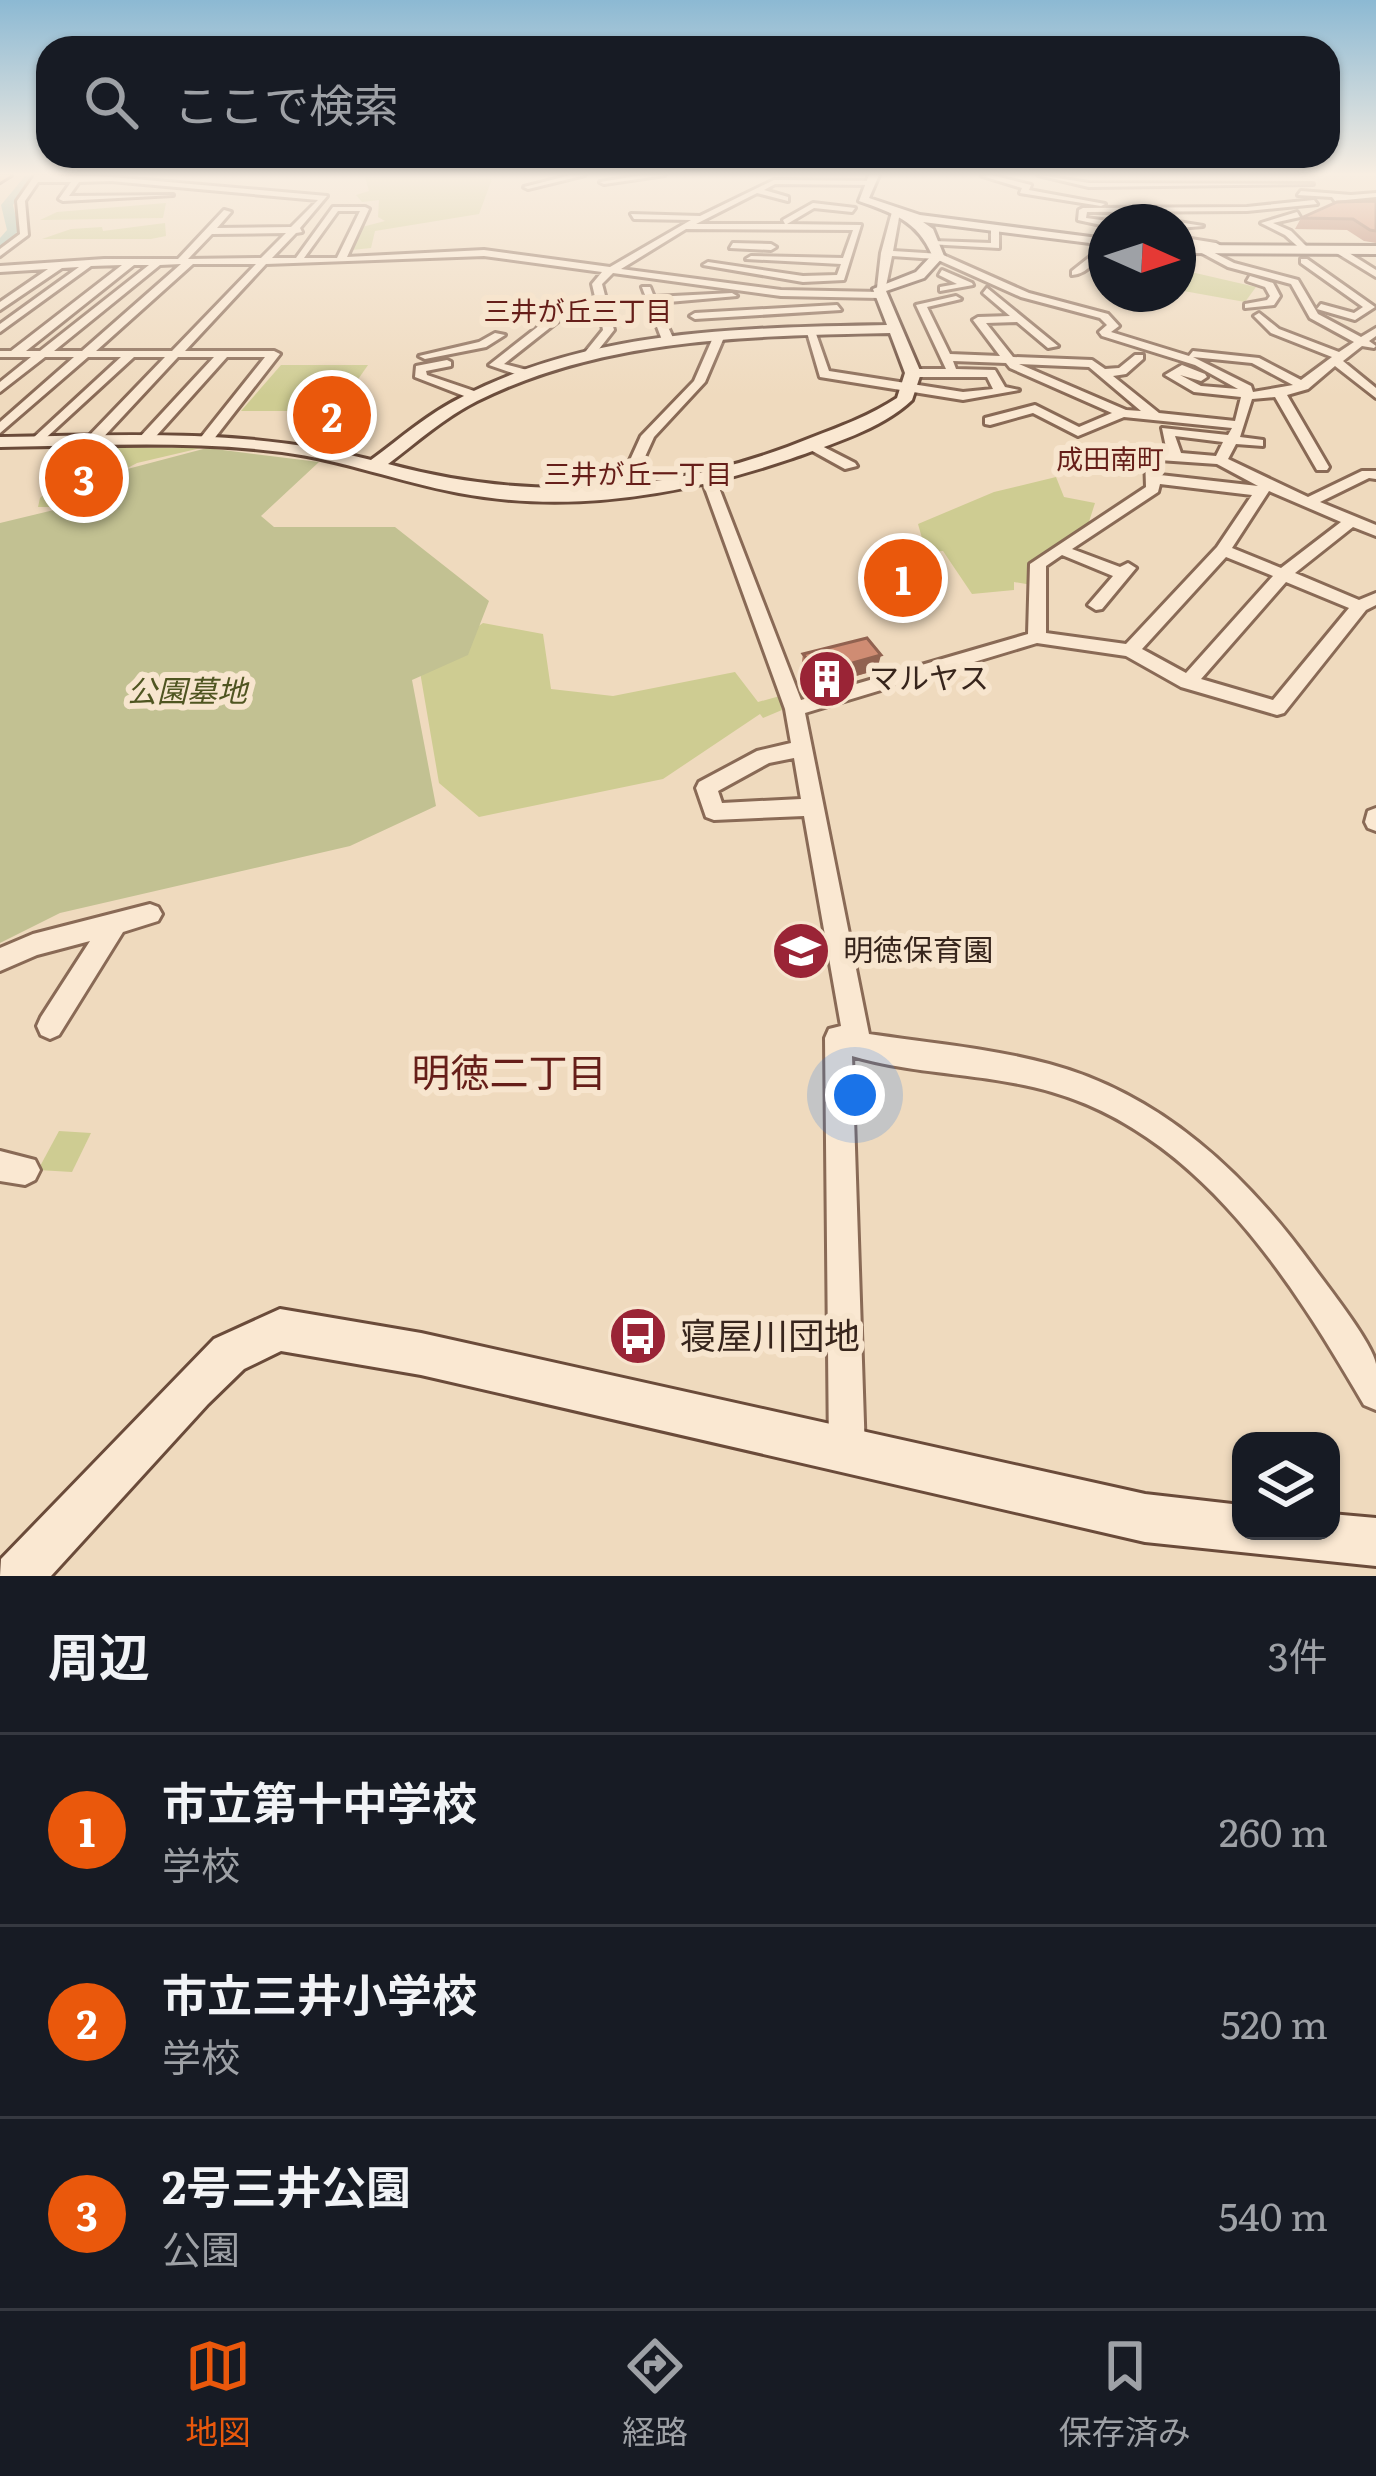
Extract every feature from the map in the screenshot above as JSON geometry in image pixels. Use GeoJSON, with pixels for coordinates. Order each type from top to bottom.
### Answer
{"type":"FeatureCollection","features":[{"type":"Feature","properties":{"kind":"street"},"geometry":{"type":"LineString","coordinates":[[0,429],[196,249]]}},
{"type":"Feature","properties":{"kind":"street"},"geometry":{"type":"LineString","coordinates":[[225,261],[237,249]]}},
{"type":"Feature","properties":{"kind":"street"},"geometry":{"type":"LineString","coordinates":[[92,441],[278,249]]}},
{"type":"Feature","properties":{"kind":"street"},"geometry":{"type":"LineString","coordinates":[[300,257],[306,249]]}},
{"type":"Feature","properties":{"kind":"street"},"geometry":{"type":"LineString","coordinates":[[341,260],[345,249]]}},
{"type":"Feature","properties":{"kind":"street"},"geometry":{"type":"LineString","coordinates":[[632,346],[615,339],[597,284],[648,249]]}},
{"type":"Feature","properties":{"kind":"street"},"geometry":{"type":"LineString","coordinates":[[730,249],[708,265],[803,278],[841,278],[850,249]]}},
{"type":"Feature","properties":{"kind":"street"},"geometry":{"type":"LineString","coordinates":[[832,249],[850,249]]}},
{"type":"Feature","properties":{"kind":"street"},"geometry":{"type":"LineString","coordinates":[[718,258],[812,261],[850,249]]}},
{"type":"Feature","properties":{"kind":"street"},"geometry":{"type":"LineString","coordinates":[[887,249],[880,291],[912,380]]}},
{"type":"Feature","properties":{"kind":"street"},"geometry":{"type":"LineString","coordinates":[[891,249],[986,257],[982,249]]}},
{"type":"Feature","properties":{"kind":"street"},"geometry":{"type":"LineString","coordinates":[[891,249],[932,255],[1007,287],[1104,316],[1114,326],[1106,334],[1214,370],[1247,388],[1240,424],[1220,460]]}},
{"type":"Feature","properties":{"kind":"street"},"geometry":{"type":"LineString","coordinates":[[927,249],[968,285],[944,289]]}},
{"type":"Feature","properties":{"kind":"street"},"geometry":{"type":"LineString","coordinates":[[1198,249],[1298,261],[1370,307],[1355,317],[1309,304]]}},
{"type":"Feature","properties":{"kind":"street"},"geometry":{"type":"LineString","coordinates":[[1204,249],[1295,282],[1314,316],[1369,346]]}},
{"type":"Feature","properties":{"kind":"street"},"geometry":{"type":"LineString","coordinates":[[1221,249],[1242,275],[1269,285],[1275,296],[1254,311],[1275,331],[1343,358],[1376,363]]}},
{"type":"Feature","properties":{"kind":"street"},"geometry":{"type":"LineString","coordinates":[[1294,249],[1307,277]]}},
{"type":"Feature","properties":{"kind":"street"},"geometry":{"type":"LineString","coordinates":[[1338,250],[1373,283]]}},
{"type":"Feature","properties":{"kind":"street"},"geometry":{"type":"LineString","coordinates":[[1270,273],[1276,267],[1338,250],[1376,250]]}},
{"type":"Feature","properties":{"kind":"street"},"geometry":{"type":"LineString","coordinates":[[0,269],[133,261],[341,260],[484,253],[781,293]]}},
{"type":"Feature","properties":{"kind":"street"},"geometry":{"type":"LineString","coordinates":[[932,255],[944,289],[998,344],[1011,351],[1092,364],[1155,417]]}},
{"type":"Feature","properties":{"kind":"street"},"geometry":{"type":"LineString","coordinates":[[651,300],[880,291],[932,255]]}},
{"type":"Feature","properties":{"kind":"street"},"geometry":{"type":"LineString","coordinates":[[7,354],[133,261]]}},
{"type":"Feature","properties":{"kind":"street"},"geometry":{"type":"LineString","coordinates":[[0,388],[159,261]]}},
{"type":"Feature","properties":{"kind":"street"},"geometry":{"type":"LineString","coordinates":[[803,278],[812,261]]}},
{"type":"Feature","properties":{"kind":"street"},"geometry":{"type":"LineString","coordinates":[[1075,273],[1088,263]]}},
{"type":"Feature","properties":{"kind":"street"},"geometry":{"type":"LineString","coordinates":[[0,328],[89,264]]}},
{"type":"Feature","properties":{"kind":"street"},"geometry":{"type":"LineString","coordinates":[[3,305],[58,266]]}},
{"type":"Feature","properties":{"kind":"street"},"geometry":{"type":"LineString","coordinates":[[639,272],[668,340]]}},
{"type":"Feature","properties":{"kind":"street"},"geometry":{"type":"LineString","coordinates":[[1336,283],[1373,283]]}},
{"type":"Feature","properties":{"kind":"street"},"geometry":{"type":"LineString","coordinates":[[1007,287],[987,291],[1052,346],[1034,345]]}},
{"type":"Feature","properties":{"kind":"street"},"geometry":{"type":"LineString","coordinates":[[833,295],[846,330]]}},
{"type":"Feature","properties":{"kind":"street"},"geometry":{"type":"LineString","coordinates":[[686,298],[712,335]]}},
{"type":"Feature","properties":{"kind":"street"},"geometry":{"type":"LineString","coordinates":[[956,299],[921,305],[949,363],[1011,351]]}},
{"type":"Feature","properties":{"kind":"street"},"geometry":{"type":"LineString","coordinates":[[3,305],[79,303]]}},
{"type":"Feature","properties":{"kind":"street"},"geometry":{"type":"LineString","coordinates":[[695,316],[838,308]]}},
{"type":"Feature","properties":{"kind":"street"},"geometry":{"type":"LineString","coordinates":[[527,374],[495,364],[558,316],[608,324]]}},
{"type":"Feature","properties":{"kind":"street"},"geometry":{"type":"LineString","coordinates":[[979,320],[1018,319]]}},
{"type":"Feature","properties":{"kind":"street"},"geometry":{"type":"LineString","coordinates":[[588,356],[608,324]]}},
{"type":"Feature","properties":{"kind":"street"},"geometry":{"type":"LineString","coordinates":[[545,326],[562,330]]}},
{"type":"Feature","properties":{"kind":"street"},"geometry":{"type":"LineString","coordinates":[[373,467],[437,417],[476,396],[588,356],[712,335],[894,329]]}},
{"type":"Feature","properties":{"kind":"street"},"geometry":{"type":"LineString","coordinates":[[810,332],[824,374],[912,380],[991,373],[1006,390],[963,396],[912,380]]}},
{"type":"Feature","properties":{"kind":"street"},"geometry":{"type":"LineString","coordinates":[[1224,388],[1247,395],[1280,394],[1304,386],[1369,346],[1376,332]]}},
{"type":"Feature","properties":{"kind":"street"},"geometry":{"type":"LineString","coordinates":[[476,396],[421,377],[420,369],[499,335]]}},
{"type":"Feature","properties":{"kind":"street"},"geometry":{"type":"LineString","coordinates":[[623,491],[648,436],[699,382],[712,335]]}},
{"type":"Feature","properties":{"kind":"street"},"geometry":{"type":"LineString","coordinates":[[1011,351],[1014,366],[1123,413],[1240,424]]}},
{"type":"Feature","properties":{"kind":"street"},"geometry":{"type":"LineString","coordinates":[[473,352],[504,357]]}},
{"type":"Feature","properties":{"kind":"street"},"geometry":{"type":"LineString","coordinates":[[1163,352],[1245,357],[1304,386]]}},
{"type":"Feature","properties":{"kind":"street"},"geometry":{"type":"LineString","coordinates":[[38,442],[131,353]]}},
{"type":"Feature","properties":{"kind":"street"},"geometry":{"type":"LineString","coordinates":[[7,354],[274,354],[205,441]]}},
{"type":"Feature","properties":{"kind":"street"},"geometry":{"type":"LineString","coordinates":[[144,441],[224,354]]}},
{"type":"Feature","properties":{"kind":"street"},"geometry":{"type":"LineString","coordinates":[[416,357],[440,362]]}},
{"type":"Feature","properties":{"kind":"street"},"geometry":{"type":"LineString","coordinates":[[1104,373],[1122,370],[1138,357]]}},
{"type":"Feature","properties":{"kind":"street"},"geometry":{"type":"LineString","coordinates":[[1343,358],[1376,394]]}},
{"type":"Feature","properties":{"kind":"street"},"geometry":{"type":"LineString","coordinates":[[0,442],[205,441],[288,447],[483,491],[623,491],[709,480],[812,445],[892,409],[912,380]]}},
{"type":"Feature","properties":{"kind":"street"},"geometry":{"type":"LineString","coordinates":[[1280,394],[1322,467]]}},
{"type":"Feature","properties":{"kind":"street"},"geometry":{"type":"LineString","coordinates":[[990,421],[1035,409],[1078,432],[1123,413]]}},
{"type":"Feature","properties":{"kind":"street"},"geometry":{"type":"LineString","coordinates":[[1175,456],[1166,431],[1259,444]]}},
{"type":"Feature","properties":{"kind":"street"},"geometry":{"type":"LineString","coordinates":[[812,445],[850,466]]}},
{"type":"Feature","properties":{"kind":"street"},"geometry":{"type":"LineString","coordinates":[[1037,637],[1038,564],[1153,489],[1152,455],[1220,460],[1263,489]]}},
{"type":"Feature","properties":{"kind":"street"},"geometry":{"type":"LineString","coordinates":[[1309,502],[1366,474],[1376,475]]}},
{"type":"Feature","properties":{"kind":"street"},"geometry":{"type":"LineString","coordinates":[[1155,479],[1263,489],[1309,502],[1376,531]]}},
{"type":"Feature","properties":{"kind":"street"},"geometry":{"type":"LineString","coordinates":[[709,480],[795,709],[858,1045]]}},
{"type":"Feature","properties":{"kind":"street"},"geometry":{"type":"LineString","coordinates":[[1350,483],[1376,492]]}},
{"type":"Feature","properties":{"kind":"street"},"geometry":{"type":"LineString","coordinates":[[1130,651],[1222,550],[1263,489]]}},
{"type":"Feature","properties":{"kind":"street"},"geometry":{"type":"LineString","coordinates":[[1188,682],[1284,574],[1352,520]]}},
{"type":"Feature","properties":{"kind":"street"},"geometry":{"type":"LineString","coordinates":[[1062,550],[1125,571],[1096,604]]}},
{"type":"Feature","properties":{"kind":"street"},"geometry":{"type":"LineString","coordinates":[[795,709],[1037,637],[1130,651],[1188,682],[1277,708],[1368,602],[1222,550]]}},
{"type":"Feature","properties":{"kind":"street"},"geometry":{"type":"LineString","coordinates":[[802,749],[764,756],[706,788],[714,811],[757,816],[777,809],[812,807]]}},
{"type":"Feature","properties":{"kind":"street"},"geometry":{"type":"LineString","coordinates":[[0,960],[33,945],[150,914]]}},
{"type":"Feature","properties":{"kind":"street"},"geometry":{"type":"LineString","coordinates":[[50,1027],[115,923]]}},
{"type":"Feature","properties":{"kind":"street"},"geometry":{"type":"LineString","coordinates":[[847,1453],[838,1038],[1075,1085],[1175,1139],[1224,1181],[1282,1255],[1376,1393]]}},
{"type":"Feature","properties":{"kind":"street"},"geometry":{"type":"LineString","coordinates":[[18,1576],[192,1388],[229,1354],[280,1330],[421,1354],[1145,1518],[1232,1528]]}},
{"type":"Feature","properties":{"kind":"street"},"geometry":{"type":"LineString","coordinates":[[1340,1539],[1376,1542]]}},
{"type":"Feature","properties":{"kind":"shaded area"},"geometry":{"type":"Polygon","coordinates":[[[1196,273],[1256,287],[1245,302],[1196,293],[1196,273]]]}},
{"type":"Feature","properties":{"kind":"shaded area"},"geometry":{"type":"Polygon","coordinates":[[[281,365],[368,365],[336,411],[241,411],[281,365]]]}},
{"type":"Feature","properties":{"kind":"shaded area"},"geometry":{"type":"Polygon","coordinates":[[[94,448],[201,448],[137,463],[54,507],[38,507],[40,498],[94,448]]]}},
{"type":"Feature","properties":{"kind":"shaded area"},"geometry":{"type":"Polygon","coordinates":[[[1056,477],[1064,497],[1095,503],[1087,528],[1032,560],[1032,585],[1014,582],[1014,590],[972,594],[943,551],[926,552],[918,524],[994,492],[1056,477]]]}},
{"type":"Feature","properties":{"kind":"shaded area"},"geometry":{"type":"Polygon","coordinates":[[[483,623],[543,634],[551,689],[613,696],[735,672],[758,702],[780,696],[782,710],[763,718],[760,714],[663,779],[479,817],[439,783],[419,666],[483,623]]]}},
{"type":"Feature","properties":{"kind":"shaded area"},"geometry":{"type":"Polygon","coordinates":[[[59,1131],[91,1133],[72,1172],[38,1170],[59,1131]]]}},
{"type":"Feature","properties":{"kind":"green space","name":"公園墓地"},"geometry":{"type":"Polygon","coordinates":[[[207,448],[319,462],[261,516],[274,527],[395,527],[489,601],[468,655],[412,680],[436,806],[350,846],[60,913],[0,943],[0,523],[58,509],[116,472],[207,448]]]}},
{"type":"Feature","properties":{"kind":"building"},"geometry":{"type":"Polygon","coordinates":[[[867,638],[881,655],[817,673],[803,654],[867,638]]]}},
{"type":"Feature","properties":{"kind":"place","name":"市立三井小学校"},"geometry":{"type":"Point","coordinates":[332,415]}},
{"type":"Feature","properties":{"kind":"place","name":"2号三井公園"},"geometry":{"type":"Point","coordinates":[84,478]}},
{"type":"Feature","properties":{"kind":"place","name":"市立第十中学校"},"geometry":{"type":"Point","coordinates":[903,578]}},
{"type":"Feature","properties":{"kind":"place","name":"マルヤス"},"geometry":{"type":"Point","coordinates":[827,679]}},
{"type":"Feature","properties":{"kind":"place","name":"明徳保育園"},"geometry":{"type":"Point","coordinates":[801,951]}},
{"type":"Feature","properties":{"kind":"place","name":"寝屋川団地"},"geometry":{"type":"Point","coordinates":[638,1336]}},
{"type":"Feature","properties":{"kind":"district","name":"三井が丘三丁目"},"geometry":{"type":"Point","coordinates":[578,312]}},
{"type":"Feature","properties":{"kind":"district","name":"成田南町"},"geometry":{"type":"Point","coordinates":[1110,460]}},
{"type":"Feature","properties":{"kind":"district","name":"三井が丘一丁目"},"geometry":{"type":"Point","coordinates":[638,475]}},
{"type":"Feature","properties":{"kind":"district","name":"明徳二丁目"},"geometry":{"type":"Point","coordinates":[509,1073]}}]}
